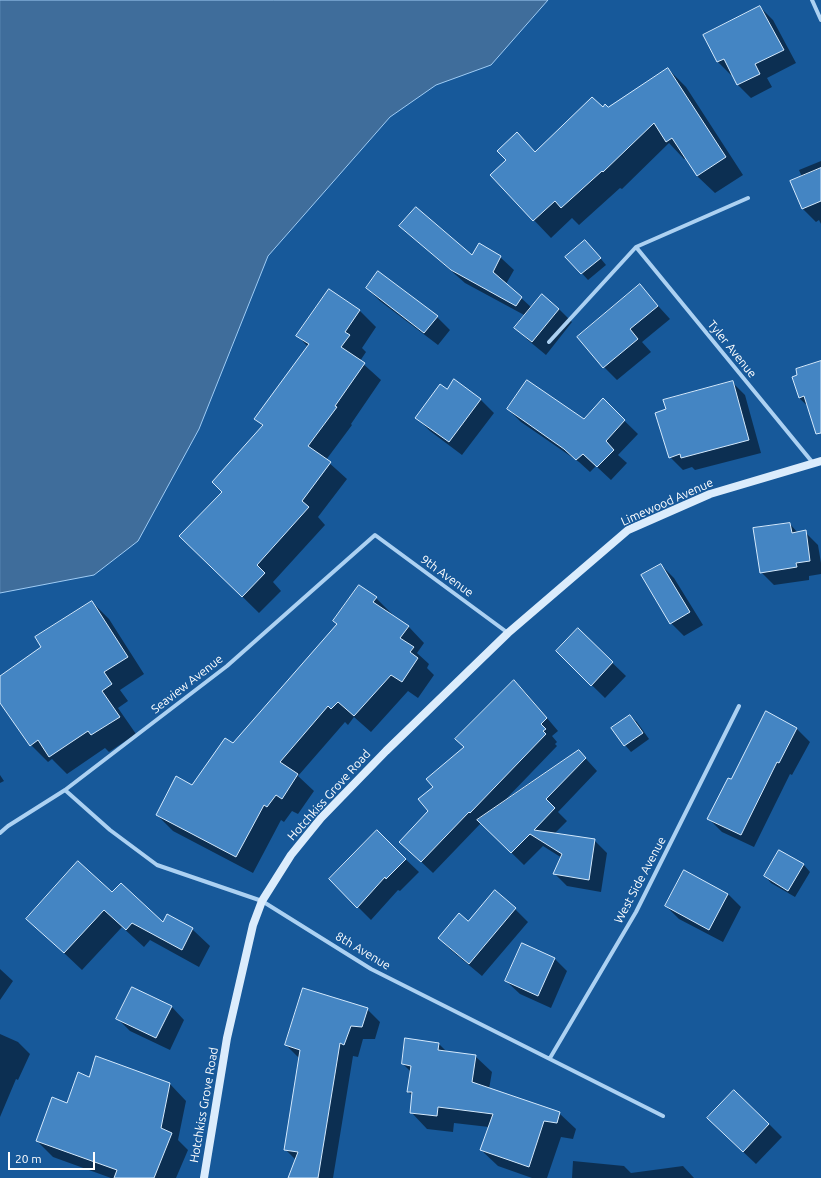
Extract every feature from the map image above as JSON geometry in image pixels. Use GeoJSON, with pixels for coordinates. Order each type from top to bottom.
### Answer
{"type":"FeatureCollection","features":[{"type":"Feature","properties":{"kind":"main road","name":"Limewood Avenue"},"geometry":{"type":"LineString","coordinates":[[508,633],[628,530],[710,494],[817,462]]}},
{"type":"Feature","properties":{"kind":"main road","name":"Hotchkiss Grove Road"},"geometry":{"type":"LineString","coordinates":[[204,1178],[227,1038],[253,925],[262,901],[291,855],[321,818],[386,751],[508,633]]}},
{"type":"Feature","properties":{"kind":"street"},"geometry":{"type":"LineString","coordinates":[[812,0],[821,20]]}},
{"type":"Feature","properties":{"kind":"street"},"geometry":{"type":"LineString","coordinates":[[550,342],[636,247],[748,198]]}},
{"type":"Feature","properties":{"kind":"street","name":"Tyler Avenue"},"geometry":{"type":"LineString","coordinates":[[636,247],[817,462]]}},
{"type":"Feature","properties":{"kind":"street","name":"9th Avenue"},"geometry":{"type":"LineString","coordinates":[[374,535],[508,633]]}},
{"type":"Feature","properties":{"kind":"street","name":"Seaview Avenue"},"geometry":{"type":"LineString","coordinates":[[0,833],[8,826],[65,790],[227,666],[374,535]]}},
{"type":"Feature","properties":{"kind":"street","name":"West Side Avenue"},"geometry":{"type":"LineString","coordinates":[[550,1058],[636,912],[739,706]]}},
{"type":"Feature","properties":{"kind":"street","name":"8th Avenue"},"geometry":{"type":"LineString","coordinates":[[65,790],[110,830],[157,865],[262,901],[371,969],[663,1116]]}},
{"type":"Feature","properties":{"kind":"water"},"geometry":{"type":"Polygon","coordinates":[[[0,0],[548,0],[491,65],[436,85],[390,117],[268,256],[199,429],[138,541],[94,575],[0,593],[0,0]]]}},
{"type":"Feature","properties":{"kind":"building"},"geometry":{"type":"Polygon","coordinates":[[[760,6],[784,50],[755,64],[760,74],[737,85],[724,59],[717,62],[703,35],[760,6]]]}},
{"type":"Feature","properties":{"kind":"building"},"geometry":{"type":"Polygon","coordinates":[[[668,68],[726,157],[697,176],[672,138],[666,142],[654,123],[603,172],[602,171],[561,208],[555,201],[533,221],[490,175],[506,160],[497,151],[517,132],[535,152],[592,97],[603,107],[605,104],[608,107],[668,68]]]}},
{"type":"Feature","properties":{"kind":"building"},"geometry":{"type":"Polygon","coordinates":[[[821,168],[821,201],[802,209],[790,181],[821,168]]]}},
{"type":"Feature","properties":{"kind":"building"},"geometry":{"type":"Polygon","coordinates":[[[416,207],[472,255],[479,243],[501,256],[493,272],[522,297],[516,306],[451,270],[399,226],[416,207]]]}},
{"type":"Feature","properties":{"kind":"building"},"geometry":{"type":"Polygon","coordinates":[[[585,240],[601,258],[581,274],[565,257],[585,240]]]}},
{"type":"Feature","properties":{"kind":"building"},"geometry":{"type":"Polygon","coordinates":[[[378,271],[438,316],[424,333],[366,288],[378,271]]]}},
{"type":"Feature","properties":{"kind":"building"},"geometry":{"type":"Polygon","coordinates":[[[640,284],[658,306],[630,329],[638,339],[603,368],[577,337],[640,284]]]}},
{"type":"Feature","properties":{"kind":"building"},"geometry":{"type":"Polygon","coordinates":[[[329,289],[360,310],[345,332],[350,335],[341,347],[365,363],[335,406],[337,407],[308,446],[331,462],[302,501],[309,507],[257,565],[265,573],[242,597],[179,536],[222,492],[212,482],[263,425],[254,419],[309,344],[296,336],[329,289]]]}},
{"type":"Feature","properties":{"kind":"building"},"geometry":{"type":"Polygon","coordinates":[[[542,294],[559,309],[532,342],[514,328],[542,294]]]}},
{"type":"Feature","properties":{"kind":"building"},"geometry":{"type":"Polygon","coordinates":[[[821,361],[821,433],[816,434],[804,396],[799,398],[792,377],[797,375],[796,369],[821,361]]]}},
{"type":"Feature","properties":{"kind":"building"},"geometry":{"type":"Polygon","coordinates":[[[454,379],[481,399],[449,442],[415,418],[440,384],[447,389],[454,379]]]}},
{"type":"Feature","properties":{"kind":"building"},"geometry":{"type":"Polygon","coordinates":[[[527,380],[584,419],[603,398],[625,420],[606,441],[614,450],[597,467],[583,454],[576,460],[564,449],[507,409],[527,380]]]}},
{"type":"Feature","properties":{"kind":"building"},"geometry":{"type":"Polygon","coordinates":[[[733,381],[749,440],[681,458],[680,454],[669,458],[655,413],[666,409],[663,400],[733,381]]]}},
{"type":"Feature","properties":{"kind":"building"},"geometry":{"type":"Polygon","coordinates":[[[790,523],[792,533],[806,530],[810,561],[796,563],[797,567],[760,573],[753,528],[790,523]]]}},
{"type":"Feature","properties":{"kind":"building"},"geometry":{"type":"Polygon","coordinates":[[[661,564],[690,612],[670,624],[641,575],[661,564]]]}},
{"type":"Feature","properties":{"kind":"building"},"geometry":{"type":"Polygon","coordinates":[[[359,585],[377,597],[373,602],[409,626],[400,638],[414,647],[410,652],[418,658],[402,682],[391,675],[354,716],[338,702],[331,709],[328,706],[280,762],[298,774],[282,799],[276,795],[267,807],[264,805],[236,857],[156,815],[176,776],[192,785],[225,738],[233,743],[337,624],[333,621],[359,585]]]}},
{"type":"Feature","properties":{"kind":"building"},"geometry":{"type":"Polygon","coordinates":[[[92,601],[128,657],[104,672],[112,684],[102,691],[120,717],[91,735],[88,731],[49,757],[38,740],[30,746],[0,703],[0,676],[41,647],[35,637],[92,601]]]}},
{"type":"Feature","properties":{"kind":"building"},"geometry":{"type":"Polygon","coordinates":[[[578,628],[613,662],[591,686],[556,651],[578,628]]]}},
{"type":"Feature","properties":{"kind":"building"},"geometry":{"type":"Polygon","coordinates":[[[514,680],[547,718],[541,724],[546,729],[543,731],[546,734],[421,862],[399,842],[428,811],[418,799],[433,787],[426,779],[464,747],[455,739],[514,680]]]}},
{"type":"Feature","properties":{"kind":"building"},"geometry":{"type":"Polygon","coordinates":[[[766,711],[797,728],[779,763],[777,762],[741,835],[707,819],[728,778],[731,779],[766,711]]]}},
{"type":"Feature","properties":{"kind":"building"},"geometry":{"type":"Polygon","coordinates":[[[630,715],[643,733],[624,746],[611,728],[630,715]]]}},
{"type":"Feature","properties":{"kind":"building"},"geometry":{"type":"Polygon","coordinates":[[[579,750],[586,758],[546,799],[555,808],[534,830],[595,839],[589,880],[553,874],[562,854],[530,834],[511,853],[477,820],[579,750]]]}},
{"type":"Feature","properties":{"kind":"building"},"geometry":{"type":"Polygon","coordinates":[[[377,830],[406,859],[386,879],[385,877],[357,908],[329,879],[377,830]]]}},
{"type":"Feature","properties":{"kind":"building"},"geometry":{"type":"Polygon","coordinates":[[[779,850],[804,864],[788,891],[764,876],[779,850]]]}},
{"type":"Feature","properties":{"kind":"building"},"geometry":{"type":"Polygon","coordinates":[[[78,861],[112,892],[121,883],[163,922],[167,914],[193,928],[182,950],[132,923],[126,930],[104,910],[64,953],[26,919],[78,861]]]}},
{"type":"Feature","properties":{"kind":"building"},"geometry":{"type":"Polygon","coordinates":[[[684,870],[728,894],[709,930],[665,906],[684,870]]]}},
{"type":"Feature","properties":{"kind":"building"},"geometry":{"type":"Polygon","coordinates":[[[495,890],[516,908],[469,964],[438,938],[459,913],[468,921],[495,890]]]}},
{"type":"Feature","properties":{"kind":"building"},"geometry":{"type":"Polygon","coordinates":[[[522,943],[555,958],[538,996],[505,981],[522,943]]]}},
{"type":"Feature","properties":{"kind":"building"},"geometry":{"type":"Polygon","coordinates":[[[132,987],[172,1006],[156,1038],[116,1019],[132,987]]]}},
{"type":"Feature","properties":{"kind":"building"},"geometry":{"type":"Polygon","coordinates":[[[303,988],[368,1008],[362,1027],[351,1026],[344,1045],[340,1043],[318,1178],[288,1178],[298,1152],[284,1150],[300,1050],[285,1045],[303,988]]]}},
{"type":"Feature","properties":{"kind":"building"},"geometry":{"type":"Polygon","coordinates":[[[405,1038],[439,1043],[438,1050],[476,1055],[472,1082],[560,1112],[557,1123],[544,1121],[529,1167],[480,1150],[493,1114],[438,1107],[437,1116],[410,1113],[412,1092],[407,1092],[411,1066],[402,1064],[405,1038]]]}},
{"type":"Feature","properties":{"kind":"building"},"geometry":{"type":"Polygon","coordinates":[[[96,1056],[170,1083],[161,1128],[172,1133],[154,1178],[114,1178],[117,1170],[36,1141],[52,1097],[67,1103],[78,1072],[89,1077],[96,1056]]]}},
{"type":"Feature","properties":{"kind":"building"},"geometry":{"type":"Polygon","coordinates":[[[734,1090],[769,1124],[743,1152],[707,1118],[734,1090]]]}}]}
